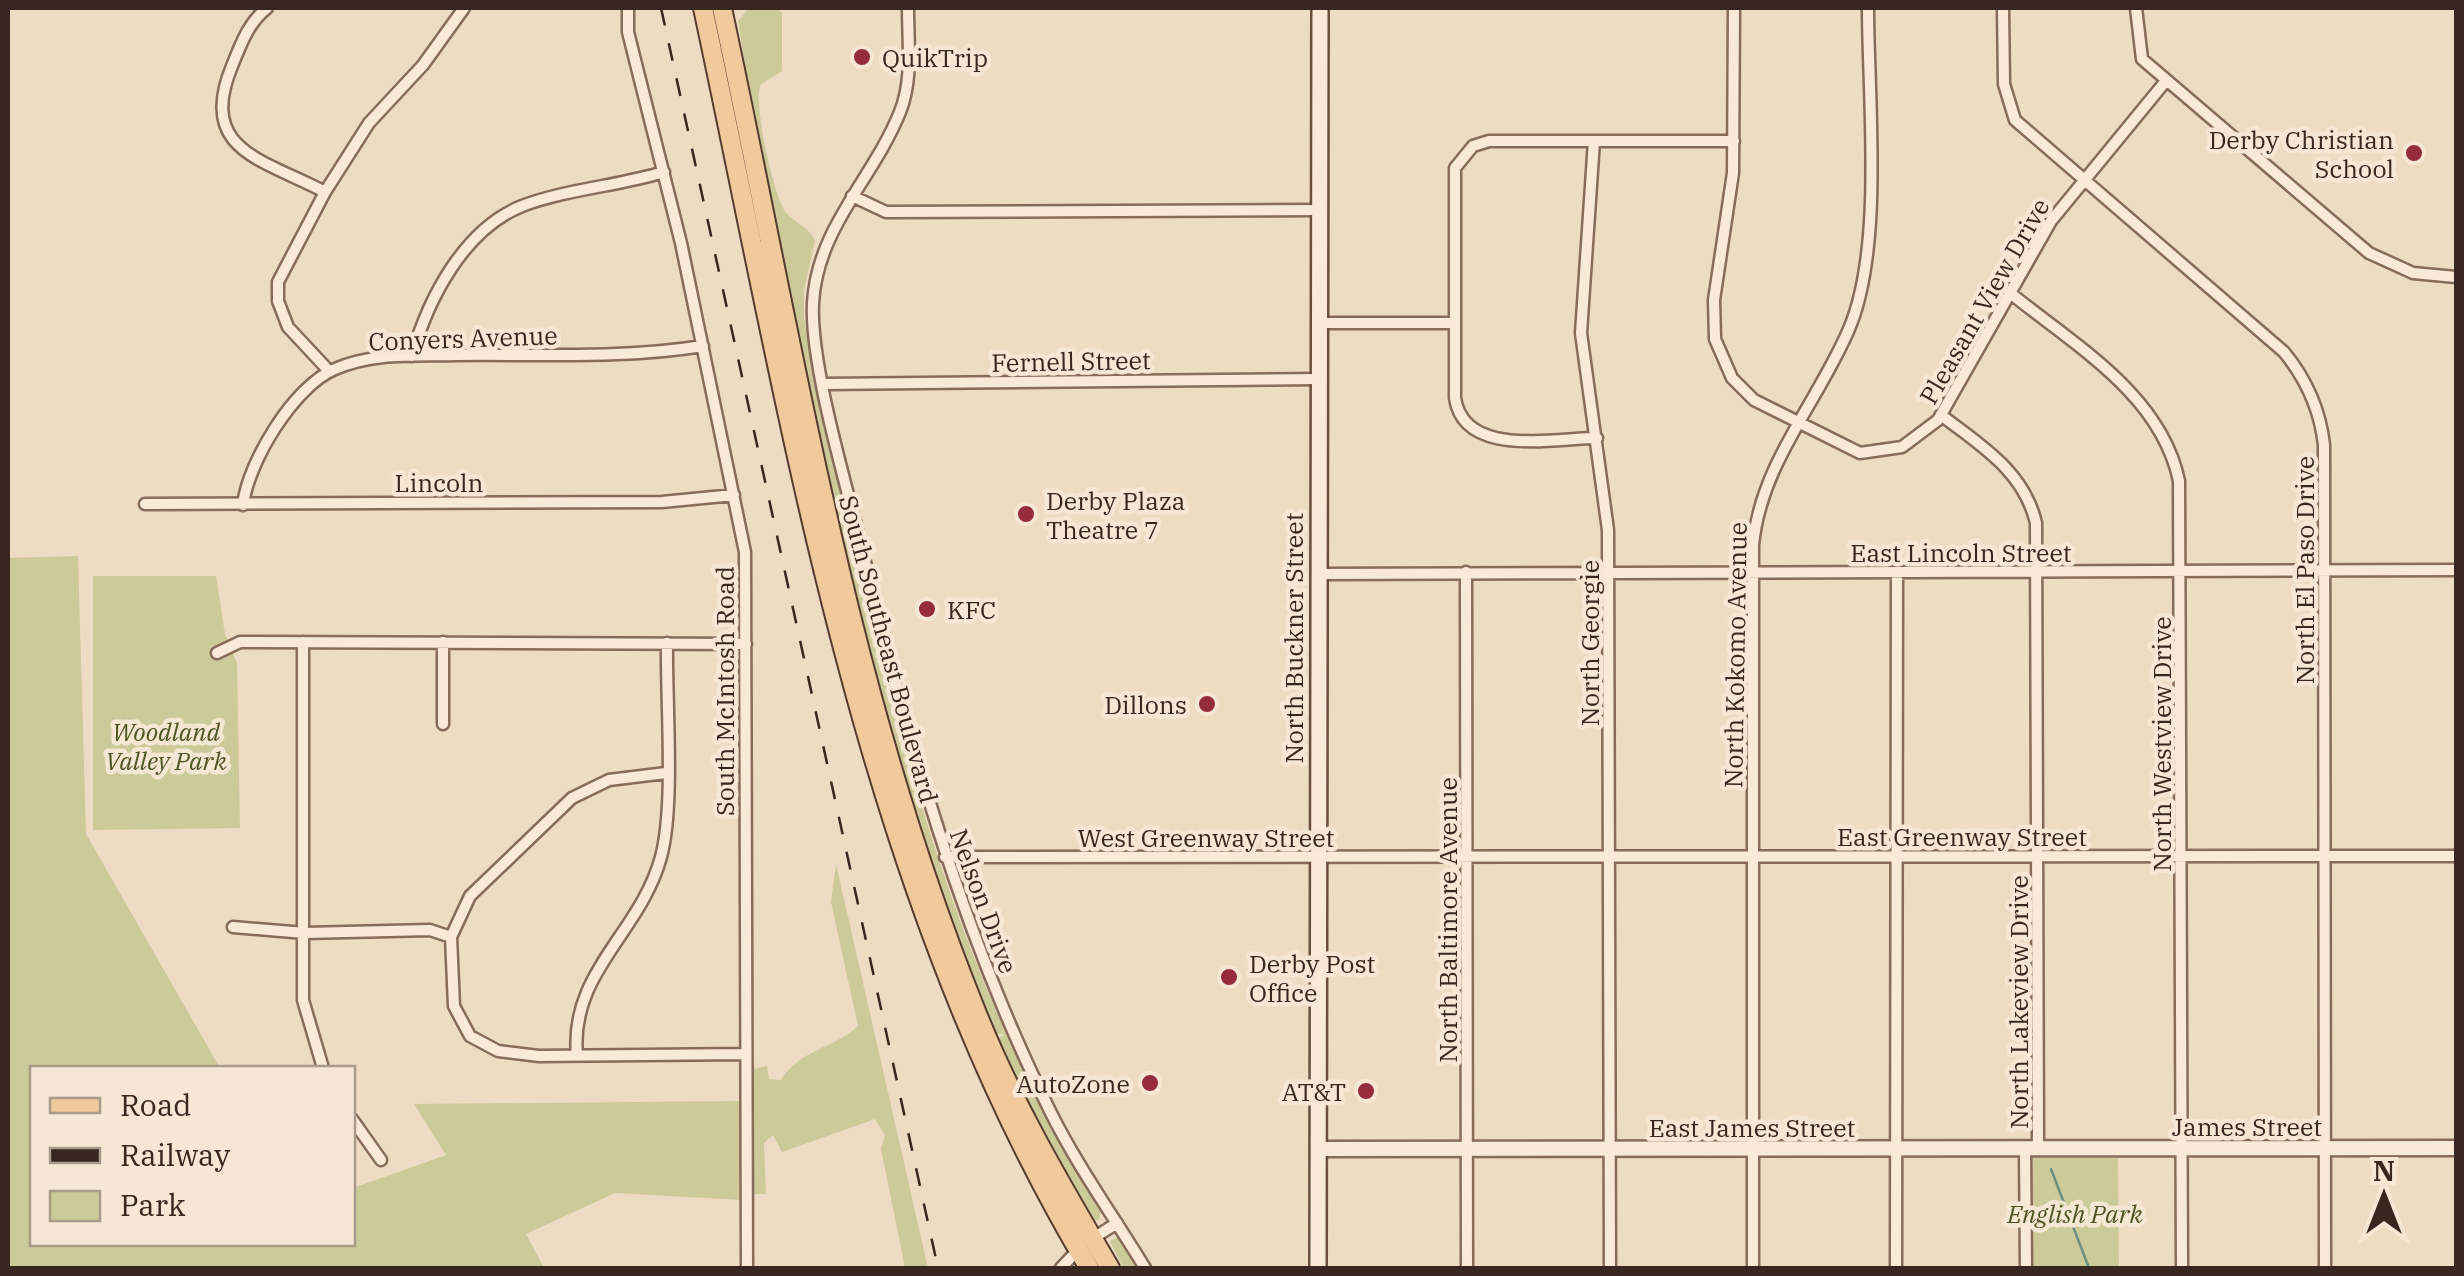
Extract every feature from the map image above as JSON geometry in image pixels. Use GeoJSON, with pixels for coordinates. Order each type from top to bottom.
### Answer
{"type":"FeatureCollection","features":[{"type":"Feature","properties":{"kind":"main road","name":"South Southeast Boulevard"},"geometry":{"type":"LineString","coordinates":[[703,8],[835,611],[872,755],[965,1022],[1048,1194],[1062,1204],[1085,1244],[1110,1268]]}},
{"type":"Feature","properties":{"kind":"main road","name":"South Southeast Boulevard"},"geometry":{"type":"LineString","coordinates":[[722,8],[815,458],[892,773],[974,1007],[1085,1244],[1089,1268]]}},
{"type":"Feature","properties":{"kind":"main road","name":"North Buckner Street"},"geometry":{"type":"LineString","coordinates":[[1318,1268],[1320,8]]}},
{"type":"Feature","properties":{"kind":"main road"},"geometry":{"type":"LineString","coordinates":[[1085,1244],[1100,1268]]}},
{"type":"Feature","properties":{"kind":"street"},"geometry":{"type":"LineString","coordinates":[[267,8],[247,30],[239,48],[220,96],[221,121],[236,146],[325,192]]}},
{"type":"Feature","properties":{"kind":"street"},"geometry":{"type":"LineString","coordinates":[[243,505],[256,457],[301,398],[329,371],[288,327],[277,292],[278,282],[325,192],[369,124],[423,65],[464,8]]}},
{"type":"Feature","properties":{"kind":"street","name":"South McIntosh Road"},"geometry":{"type":"LineString","coordinates":[[628,8],[628,32],[664,172],[745,552],[746,1268]]}},
{"type":"Feature","properties":{"kind":"street","name":"Nelson Drive"},"geometry":{"type":"LineString","coordinates":[[908,8],[908,78],[902,108],[817,266],[812,307],[824,384],[898,700],[945,856],[1035,1079],[1145,1268]]}},
{"type":"Feature","properties":{"kind":"street"},"geometry":{"type":"LineString","coordinates":[[1734,8],[1734,140],[1730,206],[1714,300],[1715,339],[1725,366],[1742,389],[1798,424]]}},
{"type":"Feature","properties":{"kind":"street","name":"North Kokomo Avenue"},"geometry":{"type":"LineString","coordinates":[[1753,1268],[1755,526],[1763,494],[1850,327],[1865,268],[1868,8]]}},
{"type":"Feature","properties":{"kind":"street","name":"North El Paso Drive"},"geometry":{"type":"LineString","coordinates":[[2003,8],[2004,84],[2009,109],[2024,130],[2278,346],[2302,374],[2322,429],[2325,1268]]}},
{"type":"Feature","properties":{"kind":"street"},"geometry":{"type":"LineString","coordinates":[[2136,8],[2138,50],[2149,69],[2369,253],[2413,272],[2456,276]]}},
{"type":"Feature","properties":{"kind":"street","name":"Pleasant View Drive"},"geometry":{"type":"LineString","coordinates":[[1798,424],[1845,448],[1880,453],[1914,440],[1941,415],[2051,221],[2165,82]]}},
{"type":"Feature","properties":{"kind":"street","name":"North Georgie"},"geometry":{"type":"LineString","coordinates":[[1594,140],[1581,333],[1607,502],[1610,1268]]}},
{"type":"Feature","properties":{"kind":"street"},"geometry":{"type":"LineString","coordinates":[[1597,438],[1488,438],[1465,424],[1455,398],[1453,181],[1458,163],[1474,146],[1489,141],[1734,140]]}},
{"type":"Feature","properties":{"kind":"street"},"geometry":{"type":"LineString","coordinates":[[412,356],[433,298],[489,226],[540,201],[664,172]]}},
{"type":"Feature","properties":{"kind":"street"},"geometry":{"type":"LineString","coordinates":[[852,196],[886,212],[1319,210]]}},
{"type":"Feature","properties":{"kind":"street","name":"North Westview Drive"},"geometry":{"type":"LineString","coordinates":[[2009,292],[2141,401],[2158,422],[2179,481],[2182,1268]]}},
{"type":"Feature","properties":{"kind":"street"},"geometry":{"type":"LineString","coordinates":[[1318,323],[1454,323]]}},
{"type":"Feature","properties":{"kind":"street","name":"Conyers Avenue"},"geometry":{"type":"LineString","coordinates":[[329,371],[370,358],[648,353],[703,346]]}},
{"type":"Feature","properties":{"kind":"street","name":"Fernell Street"},"geometry":{"type":"LineString","coordinates":[[824,384],[1318,379]]}},
{"type":"Feature","properties":{"kind":"street","name":"North Lakeview Drive"},"geometry":{"type":"LineString","coordinates":[[1941,415],[2018,479],[2035,518],[2038,856],[2026,1268]]}},
{"type":"Feature","properties":{"kind":"street","name":"Lincoln"},"geometry":{"type":"LineString","coordinates":[[145,504],[662,502],[734,496]]}},
{"type":"Feature","properties":{"kind":"street","name":"East Lincoln Street"},"geometry":{"type":"LineString","coordinates":[[1318,574],[2456,570]]}},
{"type":"Feature","properties":{"kind":"street","name":"North Baltimore Avenue"},"geometry":{"type":"LineString","coordinates":[[1466,572],[1467,1268]]}},
{"type":"Feature","properties":{"kind":"street"},"geometry":{"type":"LineString","coordinates":[[1896,1268],[1897,572]]}},
{"type":"Feature","properties":{"kind":"street"},"geometry":{"type":"LineString","coordinates":[[217,653],[240,642],[746,644]]}},
{"type":"Feature","properties":{"kind":"street"},"geometry":{"type":"LineString","coordinates":[[303,642],[303,1000],[321,1066]]}},
{"type":"Feature","properties":{"kind":"street"},"geometry":{"type":"LineString","coordinates":[[443,724],[444,642]]}},
{"type":"Feature","properties":{"kind":"street"},"geometry":{"type":"LineString","coordinates":[[577,1056],[574,1029],[583,996],[638,914],[663,850],[667,643]]}},
{"type":"Feature","properties":{"kind":"street"},"geometry":{"type":"LineString","coordinates":[[666,773],[609,780],[572,798],[470,896],[451,936],[452,1000],[470,1036],[498,1052],[577,1056],[745,1054]]}},
{"type":"Feature","properties":{"kind":"street","name":"West Greenway Street"},"geometry":{"type":"LineString","coordinates":[[945,856],[1467,856]]}},
{"type":"Feature","properties":{"kind":"street","name":"East Greenway Street"},"geometry":{"type":"LineString","coordinates":[[1467,856],[2456,856]]}},
{"type":"Feature","properties":{"kind":"street"},"geometry":{"type":"LineString","coordinates":[[233,927],[305,933],[430,930],[451,936]]}},
{"type":"Feature","properties":{"kind":"street"},"geometry":{"type":"LineString","coordinates":[[355,1123],[382,1160]]}},
{"type":"Feature","properties":{"kind":"street","name":"James Street"},"geometry":{"type":"LineString","coordinates":[[2032,1149],[2456,1148]]}},
{"type":"Feature","properties":{"kind":"street","name":"East James Street"},"geometry":{"type":"LineString","coordinates":[[1318,1149],[2032,1149]]}},
{"type":"Feature","properties":{"kind":"street"},"geometry":{"type":"LineString","coordinates":[[1061,1268],[1085,1244],[1117,1223]]}},
{"type":"Feature","properties":{"kind":"green space"},"geometry":{"type":"Polygon","coordinates":[[[749,8],[776,8],[782,13],[782,71],[761,84],[761,126],[783,208],[815,241],[804,290],[804,319],[866,595],[913,778],[974,957],[1011,1044],[1054,1128],[1102,1208],[1099,1220],[1091,1220],[1024,1099],[997,1039],[1005,1034],[997,1034],[965,957],[893,741],[838,520],[766,181],[738,21],[749,8]]]}},
{"type":"Feature","properties":{"kind":"green space"},"geometry":{"type":"Polygon","coordinates":[[[78,556],[86,834],[219,1066],[30,1066],[30,1246],[355,1246],[355,1187],[446,1155],[414,1104],[741,1101],[741,1200],[615,1193],[526,1234],[544,1268],[8,1268],[8,558],[78,556]]]}},
{"type":"Feature","properties":{"kind":"green space","name":"Woodland Valley Park"},"geometry":{"type":"Polygon","coordinates":[[[93,576],[216,576],[225,634],[237,663],[240,828],[93,830],[93,576]]]}},
{"type":"Feature","properties":{"kind":"green space"},"geometry":{"type":"Polygon","coordinates":[[[836,864],[928,1268],[905,1268],[881,1149],[885,1135],[875,1119],[782,1152],[773,1135],[764,1143],[766,1194],[751,1194],[753,1069],[767,1066],[769,1079],[781,1080],[797,1062],[858,1026],[831,902],[836,864]]]}},
{"type":"Feature","properties":{"kind":"green space","name":"English Park"},"geometry":{"type":"Polygon","coordinates":[[[2030,1158],[2118,1158],[2119,1268],[2032,1268],[2030,1158]]]}},
{"type":"Feature","properties":{"kind":"green space"},"geometry":{"type":"Polygon","coordinates":[[[1118,1237],[1137,1268],[1123,1268],[1110,1241],[1118,1237]]]}},
{"type":"Feature","properties":{"kind":"waterway"},"geometry":{"type":"LineString","coordinates":[[2051,1169],[2089,1268]]}},
{"type":"Feature","properties":{"kind":"railway"},"geometry":{"type":"LineString","coordinates":[[661,8],[938,1268]]}},
{"type":"Feature","properties":{"kind":"place","name":"QuikTrip"},"geometry":{"type":"Point","coordinates":[862,57]}},
{"type":"Feature","properties":{"kind":"place","name":"Derby Christian School"},"geometry":{"type":"Point","coordinates":[2414,153]}},
{"type":"Feature","properties":{"kind":"place","name":"Derby Plaza Theatre 7"},"geometry":{"type":"Point","coordinates":[1026,514]}},
{"type":"Feature","properties":{"kind":"place","name":"KFC"},"geometry":{"type":"Point","coordinates":[927,609]}},
{"type":"Feature","properties":{"kind":"place","name":"Dillons"},"geometry":{"type":"Point","coordinates":[1207,704]}},
{"type":"Feature","properties":{"kind":"place","name":"Derby Post Office"},"geometry":{"type":"Point","coordinates":[1229,977]}},
{"type":"Feature","properties":{"kind":"place","name":"AutoZone"},"geometry":{"type":"Point","coordinates":[1150,1083]}},
{"type":"Feature","properties":{"kind":"place","name":"AT&T"},"geometry":{"type":"Point","coordinates":[1366,1091]}}]}
